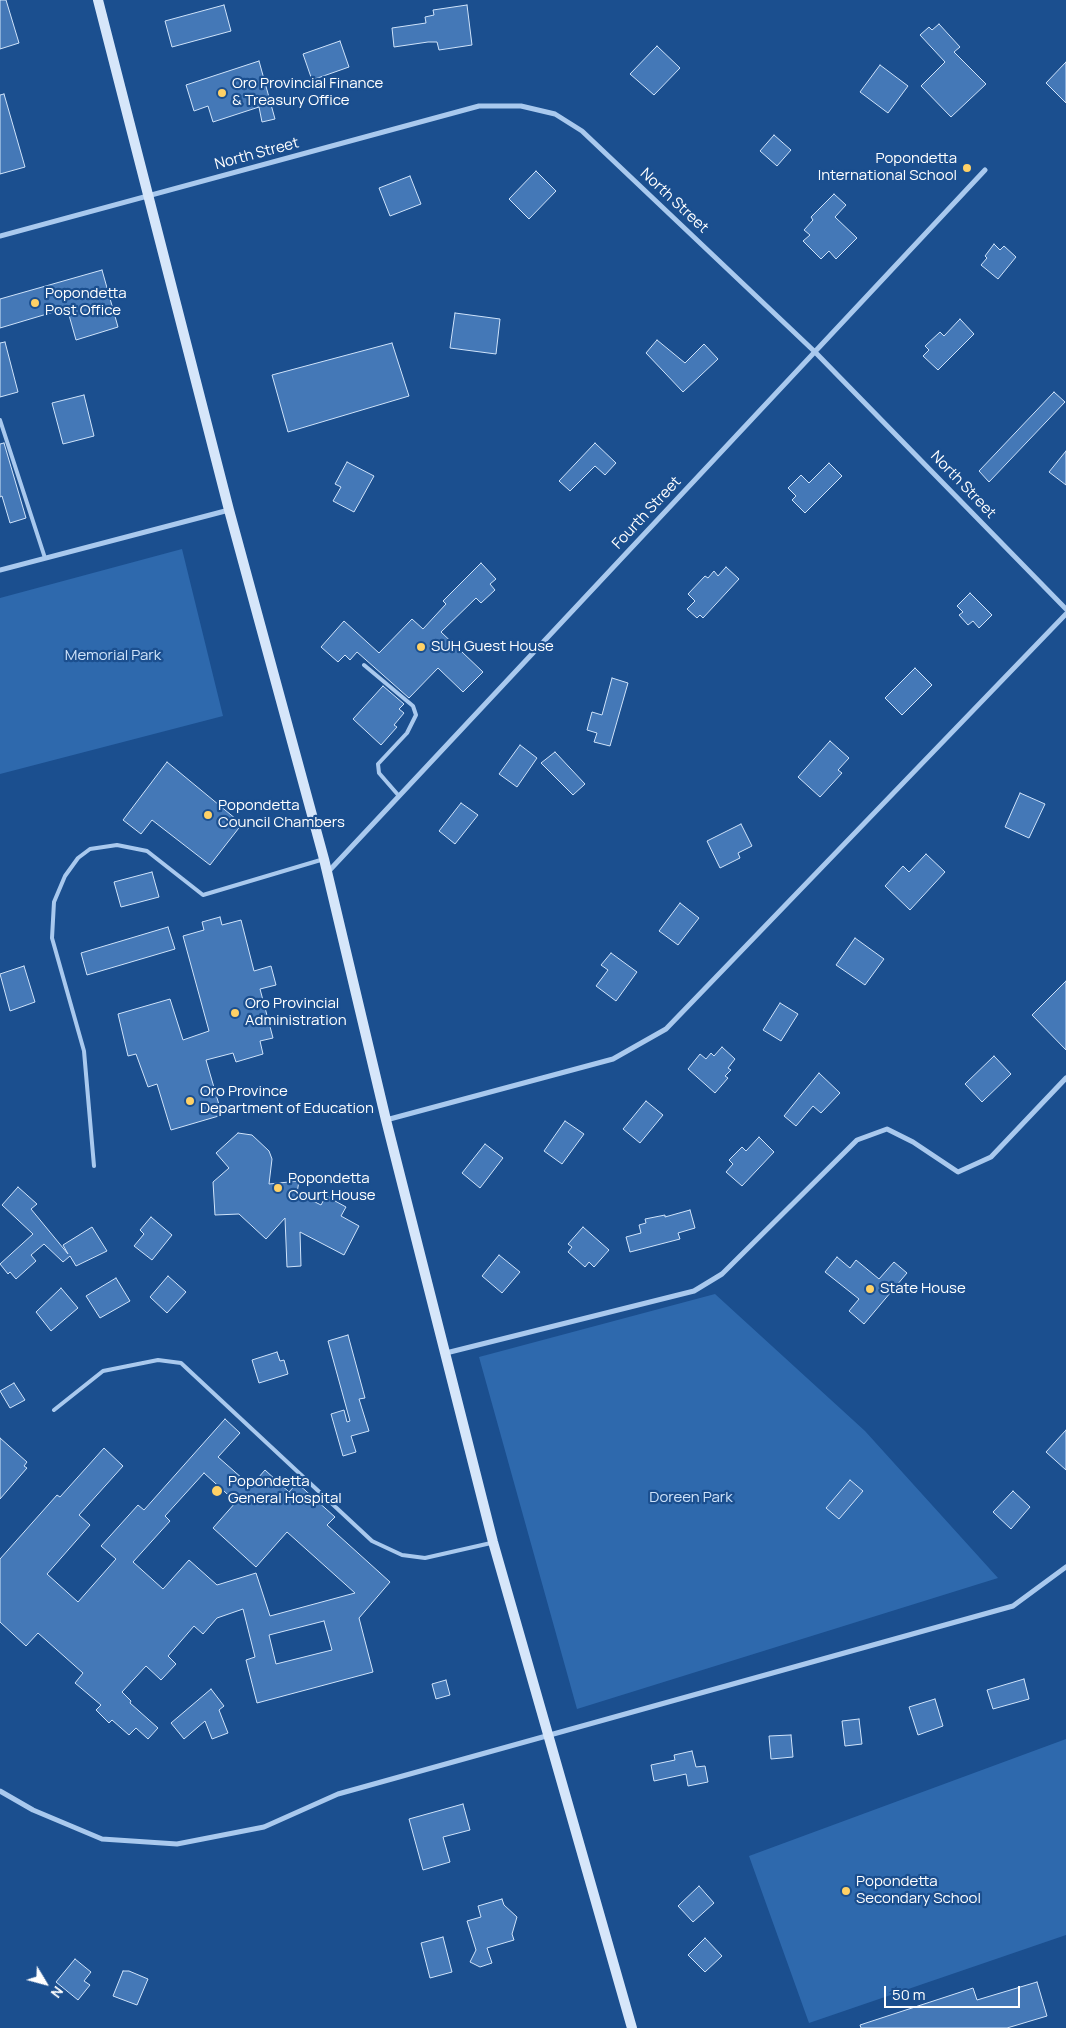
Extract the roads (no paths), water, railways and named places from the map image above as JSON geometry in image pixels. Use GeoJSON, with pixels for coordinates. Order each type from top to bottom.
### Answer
{"type":"FeatureCollection","features":[{"type":"Feature","properties":{"kind":"main road"},"geometry":{"type":"LineString","coordinates":[[98,0],[229,510],[324,859],[386,1120],[493,1542],[632,2028]]}},
{"type":"Feature","properties":{"kind":"street","name":"North Street"},"geometry":{"type":"LineString","coordinates":[[0,236],[479,106],[521,106],[555,114],[582,131],[815,352],[1066,609]]}},
{"type":"Feature","properties":{"kind":"street","name":"Fourth Street"},"geometry":{"type":"LineString","coordinates":[[327,873],[985,170]]}},
{"type":"Feature","properties":{"kind":"street"},"geometry":{"type":"LineString","coordinates":[[0,570],[229,510]]}},
{"type":"Feature","properties":{"kind":"street"},"geometry":{"type":"LineString","coordinates":[[386,1120],[613,1058],[666,1029],[1066,614]]}},
{"type":"Feature","properties":{"kind":"street"},"geometry":{"type":"LineString","coordinates":[[446,1353],[694,1291],[722,1274],[858,1140],[887,1129],[913,1142],[958,1172],[992,1157],[1066,1078]]}},
{"type":"Feature","properties":{"kind":"street"},"geometry":{"type":"LineString","coordinates":[[0,1791],[33,1810],[102,1839],[177,1844],[264,1827],[338,1794],[1013,1606],[1066,1568]]}},
{"type":"Feature","properties":{"kind":"lane"},"geometry":{"type":"LineString","coordinates":[[0,420],[45,558]]}},
{"type":"Feature","properties":{"kind":"lane"},"geometry":{"type":"LineString","coordinates":[[364,666],[413,706],[416,715],[407,733],[378,764],[379,773],[399,796]]}},
{"type":"Feature","properties":{"kind":"lane"},"geometry":{"type":"LineString","coordinates":[[94,1166],[84,1051],[52,938],[54,902],[65,876],[78,858],[90,850],[117,845],[148,851],[203,895],[324,859]]}},
{"type":"Feature","properties":{"kind":"lane"},"geometry":{"type":"LineString","coordinates":[[54,1410],[103,1371],[158,1360],[181,1363],[372,1541],[402,1555],[425,1558],[493,1542]]}},
{"type":"Feature","properties":{"kind":"place","name":"Oro Provincial Finance & Treasury Office"},"geometry":{"type":"Point","coordinates":[222,93]}},
{"type":"Feature","properties":{"kind":"place","name":"Popondetta International School"},"geometry":{"type":"Point","coordinates":[967,168]}},
{"type":"Feature","properties":{"kind":"place","name":"Popondetta Post Office"},"geometry":{"type":"Point","coordinates":[35,303]}},
{"type":"Feature","properties":{"kind":"place","name":"SUH Guest House"},"geometry":{"type":"Point","coordinates":[421,647]}},
{"type":"Feature","properties":{"kind":"place","name":"Popondetta Council Chambers"},"geometry":{"type":"Point","coordinates":[208,815]}},
{"type":"Feature","properties":{"kind":"place","name":"Oro Provincial Administration"},"geometry":{"type":"Point","coordinates":[235,1013]}},
{"type":"Feature","properties":{"kind":"place","name":"Oro Province Department of Education"},"geometry":{"type":"Point","coordinates":[190,1101]}},
{"type":"Feature","properties":{"kind":"place","name":"Popondetta Court House"},"geometry":{"type":"Point","coordinates":[278,1188]}},
{"type":"Feature","properties":{"kind":"place","name":"State House"},"geometry":{"type":"Point","coordinates":[870,1289]}},
{"type":"Feature","properties":{"kind":"place","name":"Popondetta General Hospital"},"geometry":{"type":"Point","coordinates":[217,1491]}},
{"type":"Feature","properties":{"kind":"place","name":"Popondetta Secondary School"},"geometry":{"type":"Point","coordinates":[846,1891]}},
{"type":"Feature","properties":{"kind":"park label","name":"Memorial Park"},"geometry":{"type":"Point","coordinates":[113,656]}},
{"type":"Feature","properties":{"kind":"park label","name":"Doreen Park"},"geometry":{"type":"Point","coordinates":[691,1498]}}]}
